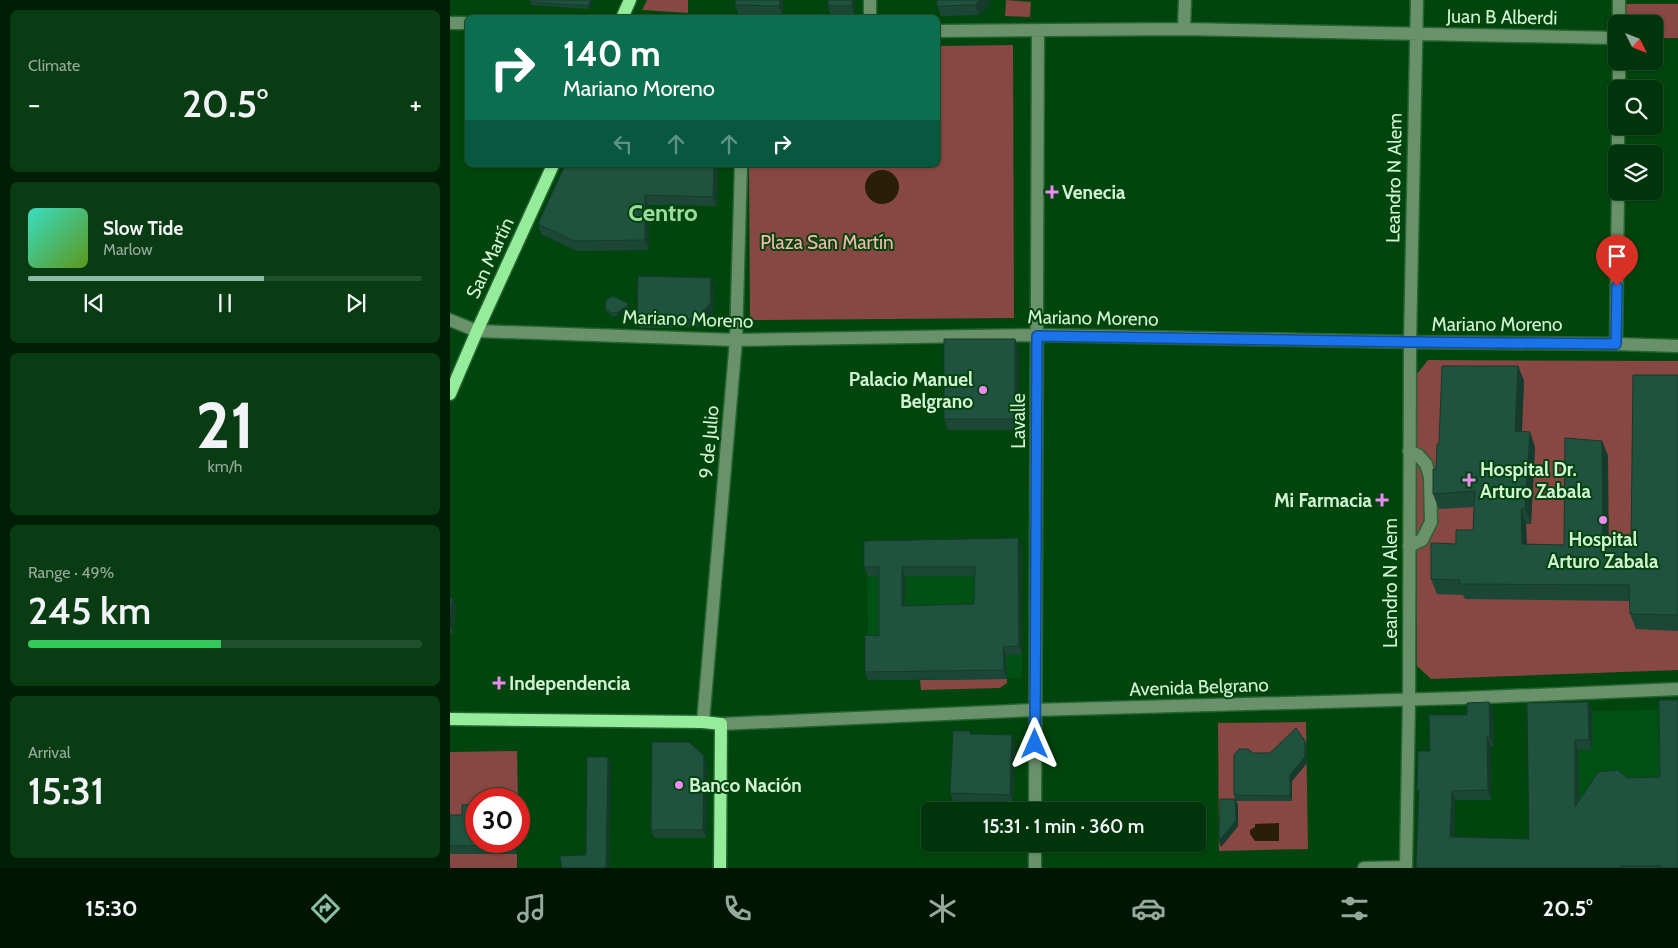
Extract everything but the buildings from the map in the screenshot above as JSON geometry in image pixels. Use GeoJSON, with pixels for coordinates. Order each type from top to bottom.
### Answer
{"type":"FeatureCollection","features":[{"type":"Feature","properties":{"kind":"main road"},"geometry":{"type":"LineString","coordinates":[[623,15],[630,0]]}},
{"type":"Feature","properties":{"kind":"main road","name":"San Martín"},"geometry":{"type":"LineString","coordinates":[[450,394],[552,167]]}},
{"type":"Feature","properties":{"kind":"main road"},"geometry":{"type":"LineString","coordinates":[[454,721],[703,722],[721,724],[720,868]]}},
{"type":"Feature","properties":{"kind":"street"},"geometry":{"type":"LineString","coordinates":[[870,0],[870,15]]}},
{"type":"Feature","properties":{"kind":"street"},"geometry":{"type":"LineString","coordinates":[[1184,29],[1185,0]]}},
{"type":"Feature","properties":{"kind":"street","name":"Leandro N Alem"},"geometry":{"type":"LineString","coordinates":[[1406,867],[1409,700],[1410,342],[1417,0]]}},
{"type":"Feature","properties":{"kind":"street"},"geometry":{"type":"LineString","coordinates":[[1619,0],[1619,15]]}},
{"type":"Feature","properties":{"kind":"street"},"geometry":{"type":"LineString","coordinates":[[450,23],[465,23]]}},
{"type":"Feature","properties":{"kind":"street","name":"Juan B Alberdi"},"geometry":{"type":"LineString","coordinates":[[940,31],[1184,29],[1608,38]]}},
{"type":"Feature","properties":{"kind":"street","name":"Lavalle"},"geometry":{"type":"LineString","coordinates":[[1035,802],[1038,31]]}},
{"type":"Feature","properties":{"kind":"street","name":"9 de Julio"},"geometry":{"type":"LineString","coordinates":[[703,722],[736,340],[740,167]]}},
{"type":"Feature","properties":{"kind":"street"},"geometry":{"type":"LineString","coordinates":[[1616,344],[1618,200]]}},
{"type":"Feature","properties":{"kind":"street"},"geometry":{"type":"LineString","coordinates":[[450,320],[477,331]]}},
{"type":"Feature","properties":{"kind":"street","name":"Mariano Moreno"},"geometry":{"type":"LineString","coordinates":[[477,331],[736,340],[1037,336],[1678,346]]}},
{"type":"Feature","properties":{"kind":"street"},"geometry":{"type":"LineString","coordinates":[[1409,451],[1426,464],[1430,477],[1431,514],[1431,522],[1422,540],[1409,546]]}},
{"type":"Feature","properties":{"kind":"street","name":"Avenida Belgrano"},"geometry":{"type":"LineString","coordinates":[[721,724],[1034,710],[1409,700],[1678,689]]}},
{"type":"Feature","properties":{"kind":"street"},"geometry":{"type":"LineString","coordinates":[[1035,852],[1035,868]]}},
{"type":"Feature","properties":{"kind":"street"},"geometry":{"type":"LineString","coordinates":[[1364,868],[1406,867]]}},
{"type":"Feature","properties":{"kind":"shaded area"},"geometry":{"type":"Polygon","coordinates":[[[882,170],[894,175],[899,187],[894,199],[882,204],[870,199],[865,187],[870,175],[882,170]]]}},
{"type":"Feature","properties":{"kind":"shaded area"},"geometry":{"type":"Polygon","coordinates":[[[1022,547],[1022,678],[868,680],[867,549],[1022,547]]]}},
{"type":"Feature","properties":{"kind":"shaded area"},"geometry":{"type":"Polygon","coordinates":[[[1662,710],[1664,868],[1532,868],[1530,712],[1662,710]]]}},
{"type":"Feature","properties":{"kind":"shaded area"},"geometry":{"type":"Polygon","coordinates":[[[1279,823],[1279,841],[1255,841],[1250,834],[1250,830],[1255,827],[1255,824],[1279,823]]]}},
{"type":"Feature","properties":{"kind":"green space"},"geometry":{"type":"Polygon","coordinates":[[[647,0],[688,0],[688,13],[642,10],[647,0]]]}},
{"type":"Feature","properties":{"kind":"green space"},"geometry":{"type":"Polygon","coordinates":[[[1006,0],[1031,2],[1030,17],[1005,16],[1006,0]]]}},
{"type":"Feature","properties":{"kind":"green space"},"geometry":{"type":"Polygon","coordinates":[[[1619,4],[1678,4],[1678,38],[1663,38],[1663,15],[1619,15],[1619,4]]]}},
{"type":"Feature","properties":{"kind":"green space","name":"Plaza San Martín"},"geometry":{"type":"Polygon","coordinates":[[[1013,45],[1014,318],[750,320],[749,167],[940,167],[940,46],[1013,45]]]}},
{"type":"Feature","properties":{"kind":"green space"},"geometry":{"type":"Polygon","coordinates":[[[1428,360],[1678,361],[1678,670],[1431,679],[1417,666],[1415,463],[1417,465],[1417,374],[1428,360]]]}},
{"type":"Feature","properties":{"kind":"green space"},"geometry":{"type":"Polygon","coordinates":[[[1007,679],[1007,683],[1000,688],[921,690],[920,680],[1007,679]]]}},
{"type":"Feature","properties":{"kind":"green space"},"geometry":{"type":"Polygon","coordinates":[[[1306,722],[1308,849],[1219,851],[1218,723],[1306,722]]]}},
{"type":"Feature","properties":{"kind":"green space"},"geometry":{"type":"Polygon","coordinates":[[[517,751],[518,788],[465,788],[465,817],[450,823],[450,752],[517,751]]]}},
{"type":"Feature","properties":{"kind":"green space"},"geometry":{"type":"Polygon","coordinates":[[[450,854],[517,854],[517,868],[450,868],[450,854]]]}},
{"type":"Feature","properties":{"kind":"place","name":"Venecia"},"geometry":{"type":"Point","coordinates":[1052,192]}},
{"type":"Feature","properties":{"kind":"place","name":"Palacio Manuel Belgrano"},"geometry":{"type":"Point","coordinates":[983,390]}},
{"type":"Feature","properties":{"kind":"place","name":"Hospital Dr. Arturo Zabala"},"geometry":{"type":"Point","coordinates":[1469,480]}},
{"type":"Feature","properties":{"kind":"place","name":"Mi Farmacia"},"geometry":{"type":"Point","coordinates":[1382,500]}},
{"type":"Feature","properties":{"kind":"place","name":"Hospital Arturo Zabala"},"geometry":{"type":"Point","coordinates":[1603,520]}},
{"type":"Feature","properties":{"kind":"place","name":"Independencia"},"geometry":{"type":"Point","coordinates":[499,683]}},
{"type":"Feature","properties":{"kind":"place","name":"Banco Nación"},"geometry":{"type":"Point","coordinates":[679,785]}},
{"type":"Feature","properties":{"kind":"district","name":"Centro"},"geometry":{"type":"Point","coordinates":[663,212]}},
{"type":"Feature","properties":{"kind":"route"},"geometry":{"type":"LineString","coordinates":[[1035,744],[1037,336],[1616,344],[1617,286]]}}]}
